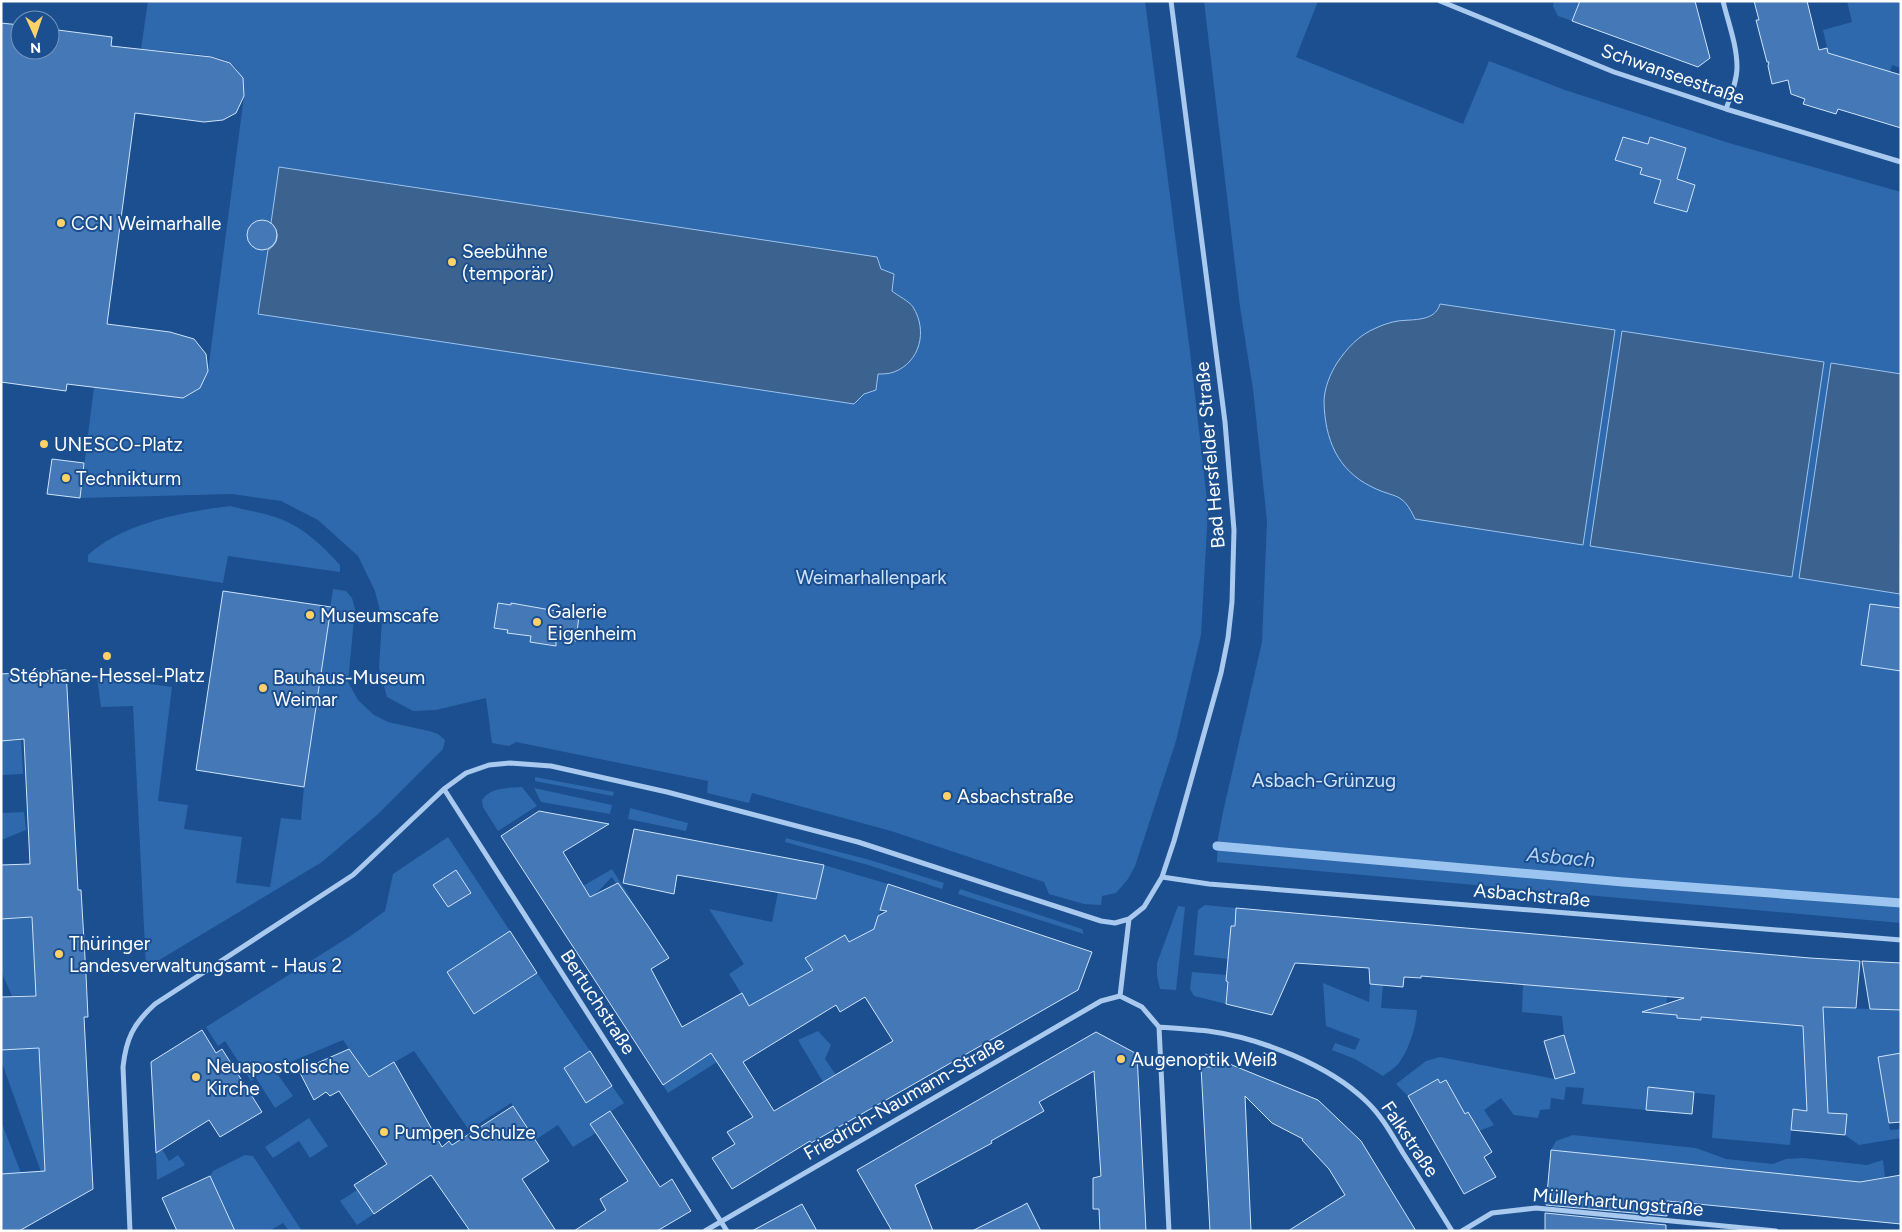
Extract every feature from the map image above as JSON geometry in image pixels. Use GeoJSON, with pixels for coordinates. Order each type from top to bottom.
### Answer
{"type":"FeatureCollection","features":[{"type":"Feature","properties":{"kind":"street","name":"Bad Hersfelder Straße"},"geometry":{"type":"LineString","coordinates":[[1129,919],[1144,907],[1162,877],[1174,841],[1221,673],[1231,611],[1234,530],[1221,384],[1171,1]]}},
{"type":"Feature","properties":{"kind":"street","name":"Schwanseestraße"},"geometry":{"type":"LineString","coordinates":[[1440,1],[1614,72],[1726,109],[1901,162]]}},
{"type":"Feature","properties":{"kind":"street"},"geometry":{"type":"LineString","coordinates":[[1723,1],[1737,67],[1735,81],[1726,109]]}},
{"type":"Feature","properties":{"kind":"street"},"geometry":{"type":"LineString","coordinates":[[130,1231],[123,1068],[125,1052],[132,1030],[144,1014],[155,1004],[353,875],[444,789],[466,773],[489,765],[510,763],[551,766],[668,792],[858,842],[1101,921],[1115,923],[1129,919],[1120,996],[1142,1007],[1159,1027],[1170,1231]]}},
{"type":"Feature","properties":{"kind":"street","name":"Bertuchstraße"},"geometry":{"type":"LineString","coordinates":[[444,789],[727,1231]]}},
{"type":"Feature","properties":{"kind":"street","name":"Asbachstraße"},"geometry":{"type":"LineString","coordinates":[[1162,877],[1209,884],[1901,940]]}},
{"type":"Feature","properties":{"kind":"street","name":"Friedrich-Naumann-Straße"},"geometry":{"type":"LineString","coordinates":[[705,1231],[1101,1001],[1120,996]]}},
{"type":"Feature","properties":{"kind":"street","name":"Falkstraße"},"geometry":{"type":"LineString","coordinates":[[1159,1027],[1209,1031],[1245,1039],[1292,1056],[1322,1070],[1348,1086],[1367,1101],[1383,1120],[1452,1231]]}},
{"type":"Feature","properties":{"kind":"street","name":"Müllerhartungstraße"},"geometry":{"type":"LineString","coordinates":[[1462,1231],[1492,1213],[1536,1208],[1776,1231]]}},
{"type":"Feature","properties":{"kind":"green space","name":"Weimarhallenpark"},"geometry":{"type":"Polygon","coordinates":[[[148,1],[1145,1],[1208,509],[1201,635],[1176,741],[1135,866],[1128,879],[1116,893],[1102,896],[1101,905],[1084,904],[1049,894],[1044,882],[891,831],[752,793],[749,803],[707,793],[708,781],[516,742],[509,746],[492,743],[486,698],[436,710],[413,711],[387,697],[379,668],[382,619],[375,591],[358,556],[318,520],[281,501],[232,494],[80,498],[94,387],[183,398],[200,388],[208,371],[244,96],[242,82],[239,73],[233,65],[221,59],[211,56],[141,49],[148,1]],[[280,167],[271,223],[276,230],[277,238],[268,250],[259,314],[854,404],[864,394],[876,390],[878,374],[892,373],[913,306],[891,291],[280,167]]]}},
{"type":"Feature","properties":{"kind":"green space","name":"Asbach-Grünzug"},"geometry":{"type":"Polygon","coordinates":[[[1204,1],[1318,1],[1296,57],[1463,124],[1489,61],[1565,90],[1729,143],[1901,192],[1901,923],[1217,862],[1218,838],[1223,812],[1262,642],[1267,521],[1253,389],[1240,307],[1204,1]]]}},
{"type":"Feature","properties":{"kind":"green space"},"geometry":{"type":"Polygon","coordinates":[[[1554,1],[1580,1],[1572,21],[1558,16],[1553,6],[1554,1]]]}},
{"type":"Feature","properties":{"kind":"green space"},"geometry":{"type":"Polygon","coordinates":[[[1847,1],[1901,1],[1901,68],[1892,65],[1888,79],[1881,69],[1850,59],[1832,68],[1823,30],[1852,22],[1847,1]]]}},
{"type":"Feature","properties":{"kind":"green space"},"geometry":{"type":"Polygon","coordinates":[[[230,506],[270,515],[294,525],[326,550],[340,565],[340,572],[228,556],[223,583],[88,562],[88,555],[102,544],[136,527],[174,516],[230,506]]]}},
{"type":"Feature","properties":{"kind":"green space"},"geometry":{"type":"Polygon","coordinates":[[[333,589],[346,591],[352,598],[355,609],[348,682],[358,700],[374,715],[388,722],[438,734],[445,740],[443,749],[376,816],[322,862],[146,968],[133,706],[101,707],[97,677],[172,687],[158,801],[188,805],[184,829],[242,837],[236,883],[270,887],[281,818],[301,820],[304,787],[333,589]]]}},
{"type":"Feature","properties":{"kind":"green space"},"geometry":{"type":"Polygon","coordinates":[[[21,740],[23,774],[1,775],[1,741],[21,740]]]}},
{"type":"Feature","properties":{"kind":"green space"},"geometry":{"type":"Polygon","coordinates":[[[535,777],[614,792],[613,796],[535,781],[535,777]]]}},
{"type":"Feature","properties":{"kind":"green space"},"geometry":{"type":"Polygon","coordinates":[[[522,787],[537,806],[498,831],[483,807],[482,800],[495,790],[522,787]]]}},
{"type":"Feature","properties":{"kind":"green space"},"geometry":{"type":"Polygon","coordinates":[[[534,788],[612,805],[610,814],[541,802],[534,788]]]}},
{"type":"Feature","properties":{"kind":"green space"},"geometry":{"type":"Polygon","coordinates":[[[630,808],[688,823],[686,831],[628,819],[630,808]]]}},
{"type":"Feature","properties":{"kind":"green space"},"geometry":{"type":"Polygon","coordinates":[[[24,812],[26,830],[1,840],[1,813],[24,812]]]}},
{"type":"Feature","properties":{"kind":"green space"},"geometry":{"type":"Polygon","coordinates":[[[448,837],[510,931],[447,972],[474,1014],[537,973],[590,1051],[564,1068],[586,1102],[612,1086],[624,1103],[591,1124],[596,1133],[573,1147],[558,1125],[535,1140],[511,1103],[469,1130],[414,1051],[369,1077],[343,1040],[274,1069],[293,1096],[275,1108],[256,1078],[251,1081],[225,1041],[218,1046],[206,1027],[352,935],[385,911],[393,874],[448,837]]]}},
{"type":"Feature","properties":{"kind":"green space"},"geometry":{"type":"Polygon","coordinates":[[[786,838],[870,860],[944,883],[942,889],[868,865],[785,842],[786,838]]]}},
{"type":"Feature","properties":{"kind":"green space"},"geometry":{"type":"Polygon","coordinates":[[[824,865],[888,884],[875,929],[850,942],[845,935],[805,957],[818,977],[749,1006],[729,974],[744,964],[709,909],[772,922],[778,892],[816,899],[824,865]]]}},
{"type":"Feature","properties":{"kind":"green space"},"geometry":{"type":"Polygon","coordinates":[[[612,869],[641,915],[611,935],[627,901],[612,877],[590,897],[583,886],[612,869]]]}},
{"type":"Feature","properties":{"kind":"green space"},"geometry":{"type":"Polygon","coordinates":[[[960,889],[1082,929],[1084,934],[958,894],[960,889]]]}},
{"type":"Feature","properties":{"kind":"green space"},"geometry":{"type":"Polygon","coordinates":[[[1205,905],[1236,908],[1235,926],[1231,926],[1228,959],[1194,955],[1198,910],[1205,905]]]}},
{"type":"Feature","properties":{"kind":"green space"},"geometry":{"type":"Polygon","coordinates":[[[1178,906],[1185,907],[1176,990],[1160,989],[1157,963],[1178,906]]]}},
{"type":"Feature","properties":{"kind":"green space"},"geometry":{"type":"Polygon","coordinates":[[[32,918],[36,995],[12,996],[1,971],[1,919],[32,918]]]}},
{"type":"Feature","properties":{"kind":"green space"},"geometry":{"type":"Polygon","coordinates":[[[1192,972],[1227,975],[1226,1004],[1194,996],[1190,989],[1192,972]]]}},
{"type":"Feature","properties":{"kind":"green space"},"geometry":{"type":"Polygon","coordinates":[[[1323,983],[1369,1002],[1370,984],[1383,985],[1381,1008],[1417,1010],[1414,1031],[1403,1057],[1397,1065],[1383,1076],[1355,1059],[1332,1050],[1335,1043],[1355,1050],[1360,1039],[1326,1026],[1323,983]]]}},
{"type":"Feature","properties":{"kind":"green space"},"geometry":{"type":"Polygon","coordinates":[[[1523,984],[1667,997],[1666,1007],[1678,1009],[1677,1018],[1701,1020],[1703,996],[1722,1019],[1741,1021],[1773,1016],[1773,1024],[1798,1025],[1808,1007],[1901,1010],[1901,1053],[1878,1057],[1890,1130],[1901,1129],[1901,1138],[1859,1145],[1845,1135],[1846,1114],[1793,1110],[1790,1145],[1712,1138],[1715,1095],[1648,1088],[1646,1110],[1582,1104],[1584,1088],[1566,1087],[1564,1100],[1551,1098],[1550,1109],[1540,1110],[1538,1118],[1514,1115],[1501,1098],[1484,1110],[1494,1125],[1479,1131],[1468,1112],[1460,1117],[1438,1079],[1408,1096],[1396,1084],[1426,1061],[1440,1057],[1555,1079],[1575,1073],[1564,1035],[1562,1016],[1522,1012],[1523,984]]]}},
{"type":"Feature","properties":{"kind":"green space"},"geometry":{"type":"Polygon","coordinates":[[[709,1012],[732,1047],[714,1058],[717,1062],[668,1093],[663,1085],[700,1060],[680,1029],[709,1012]]]}},
{"type":"Feature","properties":{"kind":"green space"},"geometry":{"type":"Polygon","coordinates":[[[818,1031],[831,1045],[825,1059],[836,1075],[823,1082],[798,1040],[818,1031]]]}},
{"type":"Feature","properties":{"kind":"green space"},"geometry":{"type":"Polygon","coordinates":[[[39,1048],[45,1171],[41,1172],[1,1060],[1,1050],[39,1048]]]}},
{"type":"Feature","properties":{"kind":"green space"},"geometry":{"type":"Polygon","coordinates":[[[309,1118],[328,1146],[310,1158],[299,1141],[273,1158],[265,1147],[309,1118]]]}},
{"type":"Feature","properties":{"kind":"green space"},"geometry":{"type":"Polygon","coordinates":[[[1,1121],[21,1173],[1,1174],[1,1121]]]}},
{"type":"Feature","properties":{"kind":"green space"},"geometry":{"type":"Polygon","coordinates":[[[1573,1135],[1696,1148],[1726,1159],[1773,1164],[1786,1159],[1803,1158],[1867,1165],[1883,1160],[1885,1177],[1869,1180],[1869,1183],[1551,1150],[1556,1141],[1573,1135]]]}},
{"type":"Feature","properties":{"kind":"green space"},"geometry":{"type":"Polygon","coordinates":[[[162,1149],[169,1161],[178,1155],[185,1165],[157,1180],[156,1153],[162,1149]]]}},
{"type":"Feature","properties":{"kind":"green space"},"geometry":{"type":"Polygon","coordinates":[[[245,1155],[253,1156],[302,1231],[289,1231],[283,1223],[269,1231],[235,1231],[210,1176],[213,1171],[245,1155]]]}},
{"type":"Feature","properties":{"kind":"green space"},"geometry":{"type":"Polygon","coordinates":[[[357,1190],[374,1214],[357,1225],[340,1201],[357,1190]]]}},
{"type":"Feature","properties":{"kind":"shaded area"},"geometry":{"type":"Polygon","coordinates":[[[279,167],[877,257],[881,269],[894,274],[892,291],[911,305],[918,316],[920,326],[919,345],[910,361],[903,367],[888,374],[878,374],[876,390],[864,394],[854,404],[258,314],[268,250],[277,238],[276,230],[271,223],[279,167]]]}},
{"type":"Feature","properties":{"kind":"shaded area"},"geometry":{"type":"Polygon","coordinates":[[[1440,304],[1615,330],[1583,545],[1415,519],[1402,500],[1360,480],[1350,472],[1335,452],[1327,428],[1324,397],[1334,367],[1341,357],[1364,334],[1392,322],[1428,317],[1437,310],[1440,304]]]}},
{"type":"Feature","properties":{"kind":"shaded area"},"geometry":{"type":"Polygon","coordinates":[[[1622,331],[1824,362],[1792,577],[1590,546],[1622,331]]]}},
{"type":"Feature","properties":{"kind":"shaded area"},"geometry":{"type":"Polygon","coordinates":[[[1831,363],[1901,374],[1900,594],[1799,578],[1831,363]]]}},
{"type":"Feature","properties":{"kind":"building"},"geometry":{"type":"Polygon","coordinates":[[[1580,1],[1695,1],[1710,58],[1698,67],[1572,21],[1580,1]]]}},
{"type":"Feature","properties":{"kind":"building"},"geometry":{"type":"Polygon","coordinates":[[[1754,1],[1807,1],[1819,50],[1827,48],[1828,53],[1901,75],[1901,128],[1838,109],[1836,114],[1803,104],[1805,99],[1791,94],[1788,80],[1772,84],[1768,66],[1769,62],[1767,62],[1756,20],[1759,20],[1754,1]]]}},
{"type":"Feature","properties":{"kind":"building","name":"CCN Weimarhalle"},"geometry":{"type":"Polygon","coordinates":[[[1,23],[10,24],[10,60],[60,60],[60,30],[112,37],[111,46],[211,57],[230,63],[243,78],[244,96],[236,113],[223,120],[204,122],[135,113],[107,324],[170,332],[194,339],[206,354],[208,371],[200,388],[183,398],[67,384],[66,391],[1,382],[1,23]]]}},
{"type":"Feature","properties":{"kind":"building"},"geometry":{"type":"Polygon","coordinates":[[[1623,137],[1648,144],[1650,137],[1686,148],[1677,179],[1695,185],[1687,212],[1654,203],[1661,180],[1640,174],[1642,168],[1615,160],[1623,137]]]}},
{"type":"Feature","properties":{"kind":"building"},"geometry":{"type":"Polygon","coordinates":[[[262,220],[273,224],[277,235],[273,246],[262,250],[251,246],[247,235],[251,224],[262,220]]]}},
{"type":"Feature","properties":{"kind":"building","name":"Technikturm"},"geometry":{"type":"Polygon","coordinates":[[[52,459],[84,463],[80,498],[47,494],[52,459]]]}},
{"type":"Feature","properties":{"kind":"building"},"geometry":{"type":"Polygon","coordinates":[[[223,591],[331,607],[304,787],[196,770],[223,591]]]}},
{"type":"Feature","properties":{"kind":"building"},"geometry":{"type":"Polygon","coordinates":[[[498,603],[511,605],[511,603],[579,615],[576,641],[556,640],[556,646],[530,642],[531,636],[507,633],[508,630],[494,628],[498,603]]]}},
{"type":"Feature","properties":{"kind":"building"},"geometry":{"type":"Polygon","coordinates":[[[1870,604],[1901,608],[1901,671],[1861,665],[1870,604]]]}},
{"type":"Feature","properties":{"kind":"building","name":"Thüringer Landesverwaltungsamt - Haus 2"},"geometry":{"type":"Polygon","coordinates":[[[66,670],[78,890],[81,890],[86,975],[88,1017],[84,1017],[93,1189],[19,1231],[1,1231],[1,1174],[45,1171],[39,1048],[1,1050],[1,997],[36,996],[32,917],[1,919],[1,865],[30,864],[24,739],[1,741],[1,674],[66,670]]]}},
{"type":"Feature","properties":{"kind":"building"},"geometry":{"type":"Polygon","coordinates":[[[539,811],[609,824],[563,852],[590,897],[618,883],[648,926],[669,958],[651,969],[682,1027],[742,993],[749,1006],[813,970],[805,958],[845,935],[849,942],[874,929],[878,916],[887,911],[880,910],[888,884],[1092,952],[1078,990],[811,1143],[810,1141],[732,1189],[712,1158],[735,1144],[727,1132],[753,1117],[711,1053],[663,1085],[501,836],[539,811]],[[865,997],[840,1012],[836,1005],[743,1062],[774,1111],[893,1041],[865,997]]]}},
{"type":"Feature","properties":{"kind":"building"},"geometry":{"type":"Polygon","coordinates":[[[634,829],[824,865],[816,899],[677,875],[674,894],[623,883],[634,829]]]}},
{"type":"Feature","properties":{"kind":"building"},"geometry":{"type":"Polygon","coordinates":[[[456,870],[471,893],[448,907],[433,885],[456,870]]]}},
{"type":"Feature","properties":{"kind":"building"},"geometry":{"type":"Polygon","coordinates":[[[1236,908],[1860,961],[1856,1008],[1823,1007],[1828,1113],[1847,1114],[1845,1135],[1791,1130],[1793,1109],[1807,1111],[1803,1026],[1701,1017],[1701,1020],[1677,1018],[1677,1015],[1642,1012],[1684,998],[1421,976],[1421,978],[1404,977],[1403,987],[1370,984],[1369,968],[1295,963],[1272,1015],[1226,1004],[1231,926],[1235,926],[1236,908]]]}},
{"type":"Feature","properties":{"kind":"building"},"geometry":{"type":"Polygon","coordinates":[[[510,931],[537,973],[474,1014],[447,972],[510,931]]]}},
{"type":"Feature","properties":{"kind":"building"},"geometry":{"type":"Polygon","coordinates":[[[1862,961],[1901,963],[1901,1010],[1870,1009],[1862,961]]]}},
{"type":"Feature","properties":{"kind":"building","name":"Neuapostolische Kirche"},"geometry":{"type":"Polygon","coordinates":[[[202,1030],[216,1053],[222,1049],[262,1112],[220,1137],[209,1120],[156,1153],[151,1062],[202,1030]]]}},
{"type":"Feature","properties":{"kind":"building"},"geometry":{"type":"Polygon","coordinates":[[[1096,1032],[1137,1054],[1146,1231],[1100,1231],[1099,1209],[1093,1209],[1093,1178],[1101,1176],[1094,1071],[1039,1102],[1044,1111],[991,1141],[992,1143],[915,1185],[933,1231],[892,1231],[857,1170],[1096,1032]]]}},
{"type":"Feature","properties":{"kind":"building"},"geometry":{"type":"Polygon","coordinates":[[[1564,1035],[1575,1073],[1555,1079],[1544,1041],[1564,1035]]]}},
{"type":"Feature","properties":{"kind":"building"},"geometry":{"type":"Polygon","coordinates":[[[349,1049],[369,1077],[394,1062],[442,1147],[449,1141],[452,1145],[513,1106],[549,1161],[522,1179],[556,1231],[470,1231],[431,1175],[374,1214],[354,1185],[387,1164],[339,1091],[330,1096],[326,1092],[314,1100],[299,1071],[349,1049]]]}},
{"type":"Feature","properties":{"kind":"building"},"geometry":{"type":"Polygon","coordinates":[[[590,1051],[612,1086],[586,1103],[564,1068],[590,1051]]]}},
{"type":"Feature","properties":{"kind":"building"},"geometry":{"type":"Polygon","coordinates":[[[1901,1053],[1901,1122],[1889,1123],[1878,1057],[1901,1053]]]}},
{"type":"Feature","properties":{"kind":"building"},"geometry":{"type":"Polygon","coordinates":[[[1205,1054],[1318,1100],[1361,1141],[1416,1231],[1288,1231],[1345,1195],[1329,1169],[1303,1139],[1272,1123],[1245,1096],[1251,1231],[1210,1231],[1201,1067],[1217,1067],[1205,1054]]]}},
{"type":"Feature","properties":{"kind":"building"},"geometry":{"type":"Polygon","coordinates":[[[1438,1079],[1440,1083],[1446,1080],[1465,1114],[1468,1112],[1492,1152],[1484,1157],[1496,1177],[1464,1194],[1408,1096],[1438,1079]]]}},
{"type":"Feature","properties":{"kind":"building"},"geometry":{"type":"Polygon","coordinates":[[[1648,1087],[1694,1092],[1692,1114],[1646,1110],[1648,1087]]]}},
{"type":"Feature","properties":{"kind":"building"},"geometry":{"type":"Polygon","coordinates":[[[610,1111],[660,1187],[672,1179],[691,1211],[657,1231],[574,1231],[606,1210],[600,1199],[628,1181],[590,1124],[610,1111]]]}},
{"type":"Feature","properties":{"kind":"building"},"geometry":{"type":"Polygon","coordinates":[[[1551,1150],[1860,1182],[1901,1175],[1901,1224],[1667,1201],[1667,1216],[1546,1205],[1551,1150]]]}},
{"type":"Feature","properties":{"kind":"building"},"geometry":{"type":"Polygon","coordinates":[[[210,1176],[235,1231],[177,1231],[162,1198],[210,1176]]]}},
{"type":"Feature","properties":{"kind":"building"},"geometry":{"type":"Polygon","coordinates":[[[1027,1203],[1041,1231],[972,1231],[1022,1206],[1027,1203]]]}},
{"type":"Feature","properties":{"kind":"building"},"geometry":{"type":"Polygon","coordinates":[[[802,1204],[817,1231],[752,1231],[802,1204]]]}},
{"type":"Feature","properties":{"kind":"building"},"geometry":{"type":"Polygon","coordinates":[[[1545,1213],[1666,1225],[1666,1231],[1545,1231],[1545,1213]]]}},
{"type":"Feature","properties":{"kind":"waterway","name":"Asbach"},"geometry":{"type":"LineString","coordinates":[[1217,846],[1623,882],[1901,903]]}},
{"type":"Feature","properties":{"kind":"place","name":"CCN Weimarhalle"},"geometry":{"type":"Point","coordinates":[61,223]}},
{"type":"Feature","properties":{"kind":"place","name":"Seebühne (temporär)"},"geometry":{"type":"Point","coordinates":[452,262]}},
{"type":"Feature","properties":{"kind":"place","name":"UNESCO-Platz"},"geometry":{"type":"Point","coordinates":[44,444]}},
{"type":"Feature","properties":{"kind":"place","name":"Technikturm"},"geometry":{"type":"Point","coordinates":[66,478]}},
{"type":"Feature","properties":{"kind":"place","name":"Museumscafe"},"geometry":{"type":"Point","coordinates":[310,615]}},
{"type":"Feature","properties":{"kind":"place","name":"Galerie Eigenheim"},"geometry":{"type":"Point","coordinates":[537,622]}},
{"type":"Feature","properties":{"kind":"place","name":"Stéphane-Hessel-Platz"},"geometry":{"type":"Point","coordinates":[107,656]}},
{"type":"Feature","properties":{"kind":"place","name":"Bauhaus-Museum Weimar"},"geometry":{"type":"Point","coordinates":[263,688]}},
{"type":"Feature","properties":{"kind":"place","name":"Asbachstraße"},"geometry":{"type":"Point","coordinates":[947,796]}},
{"type":"Feature","properties":{"kind":"place","name":"Thüringer Landesverwaltungsamt - Haus 2"},"geometry":{"type":"Point","coordinates":[59,954]}},
{"type":"Feature","properties":{"kind":"place","name":"Augenoptik Weiß"},"geometry":{"type":"Point","coordinates":[1121,1059]}},
{"type":"Feature","properties":{"kind":"place","name":"Neuapostolische Kirche"},"geometry":{"type":"Point","coordinates":[196,1077]}},
{"type":"Feature","properties":{"kind":"place","name":"Pumpen Schulze"},"geometry":{"type":"Point","coordinates":[384,1132]}}]}
